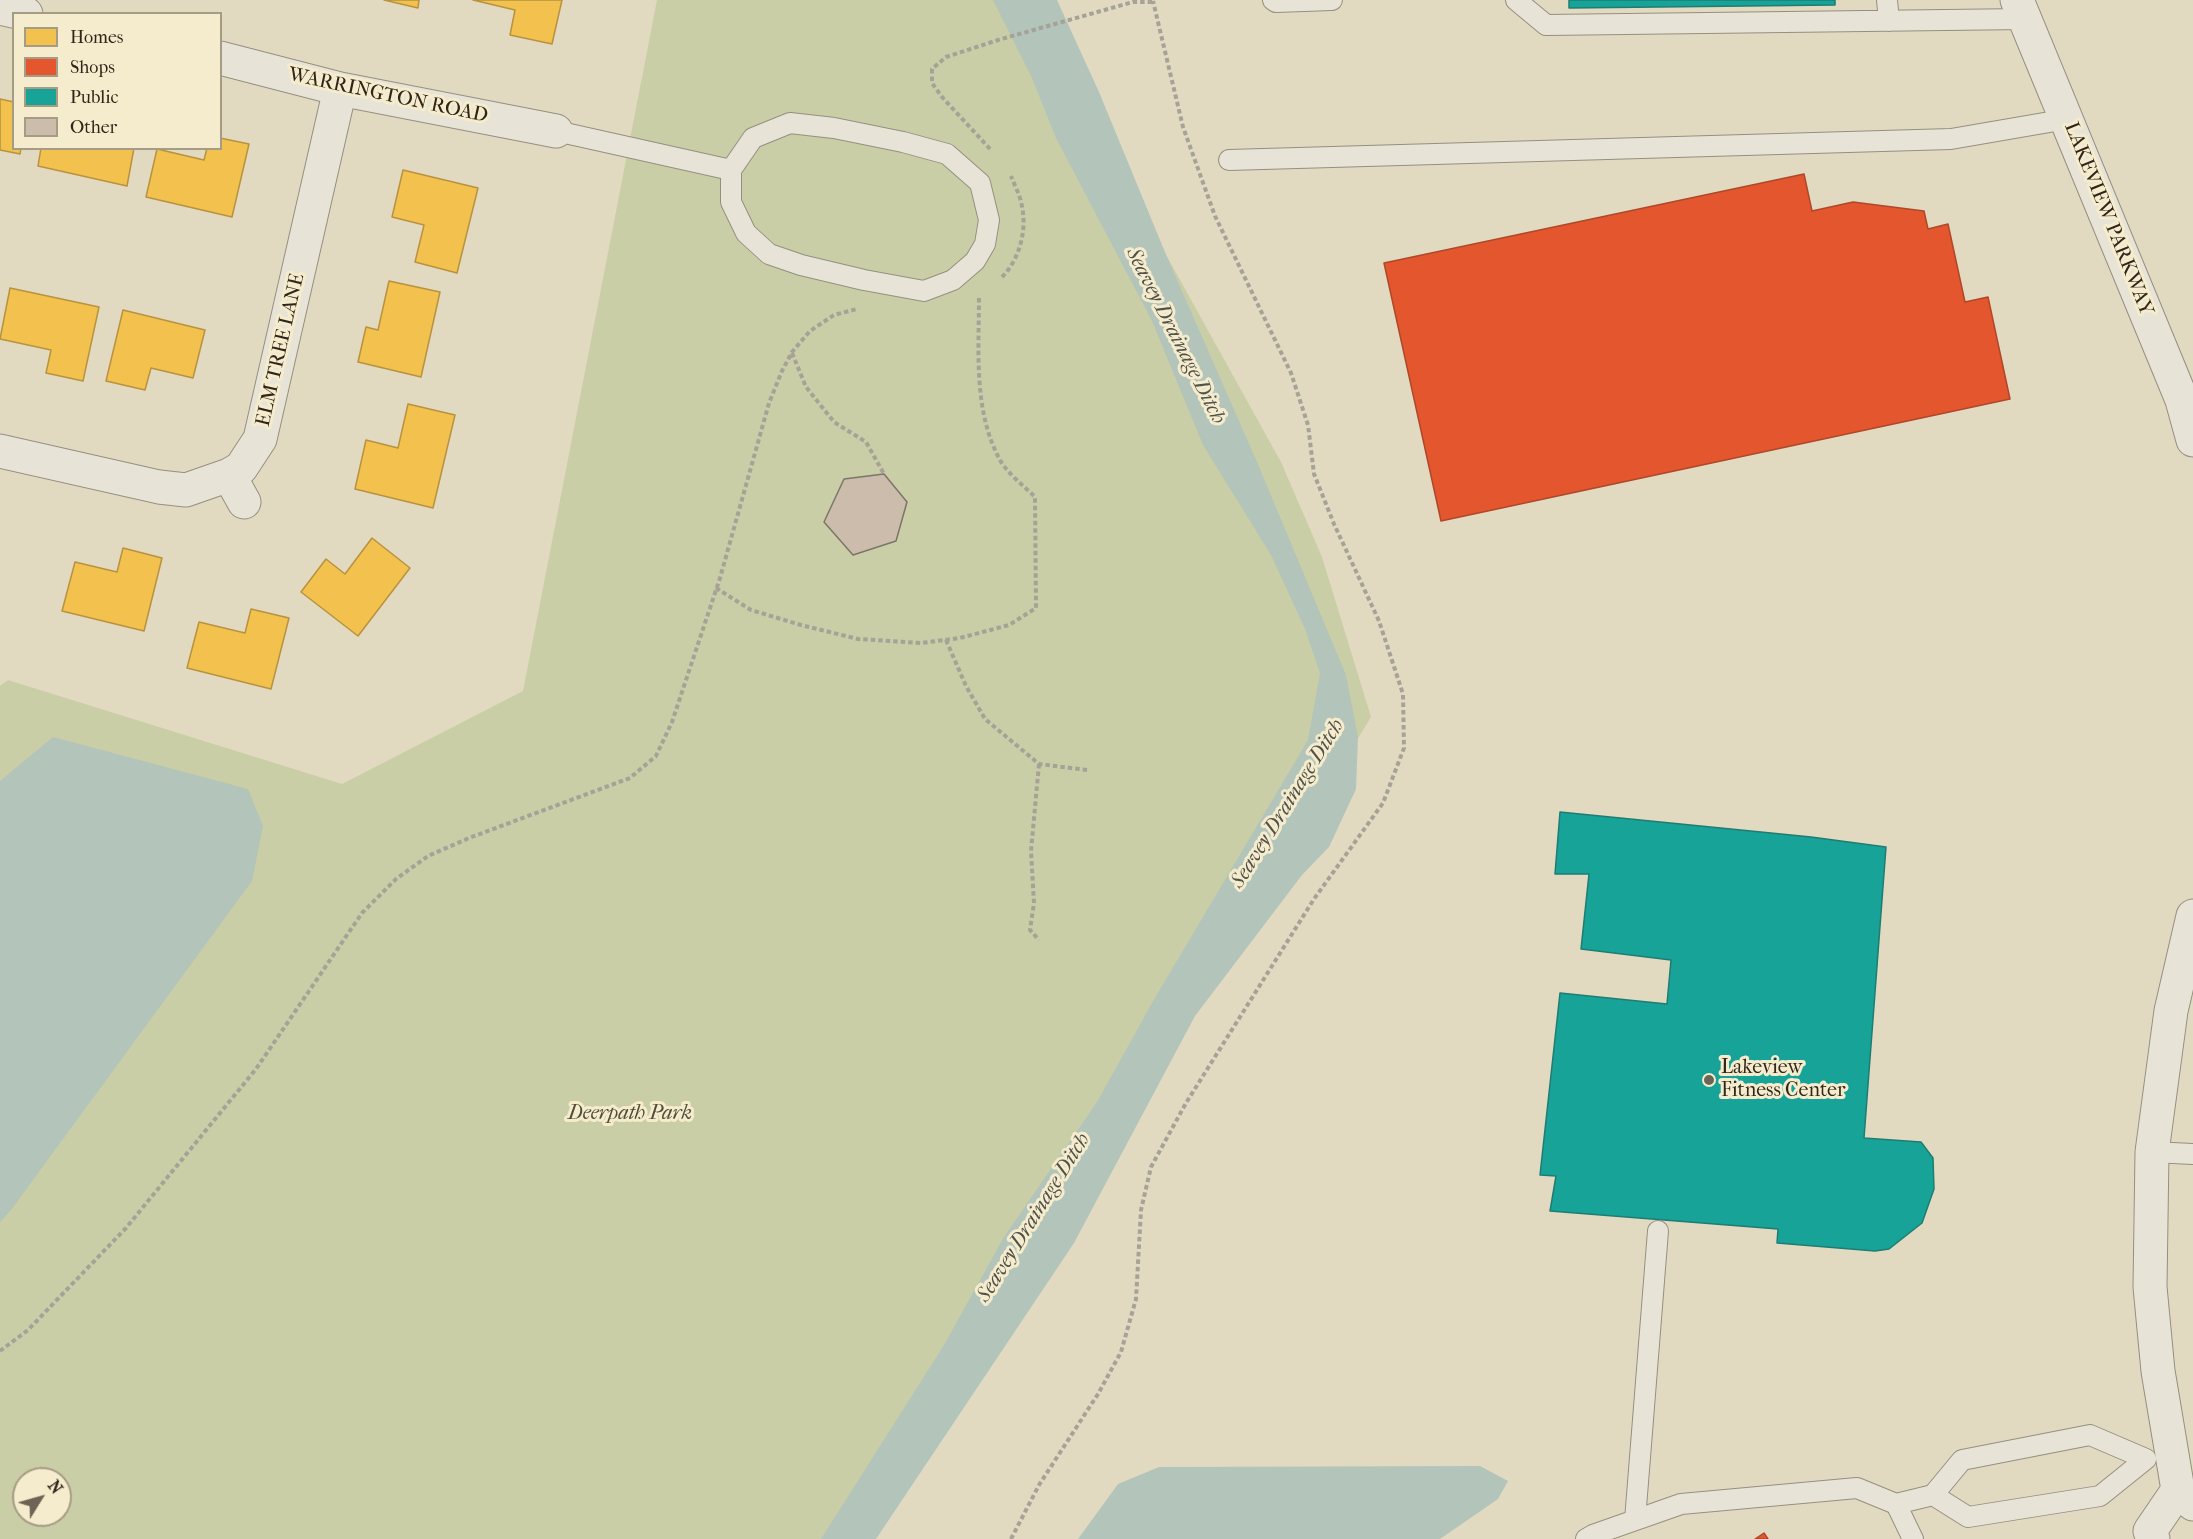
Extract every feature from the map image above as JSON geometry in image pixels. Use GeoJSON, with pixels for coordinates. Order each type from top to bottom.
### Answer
{"type":"FeatureCollection","features":[{"type":"Feature","properties":{"kind":"street"},"geometry":{"type":"LineString","coordinates":[[0,8],[17,12]]}},
{"type":"Feature","properties":{"kind":"street","name":"LAKEVIEW PARKWAY"},"geometry":{"type":"LineString","coordinates":[[2021,10],[2182,400],[2193,440]]}},
{"type":"Feature","properties":{"kind":"street","name":"WARRINGTON ROAD"},"geometry":{"type":"LineString","coordinates":[[222,59],[340,89],[556,131]]}},
{"type":"Feature","properties":{"kind":"street","name":"ELM TREE LANE"},"geometry":{"type":"LineString","coordinates":[[0,451],[159,487],[186,490],[237,488],[241,468],[260,438],[340,89]]}},
{"type":"Feature","properties":{"kind":"street"},"geometry":{"type":"LineString","coordinates":[[2153,1539],[2151,1531],[2185,1497],[2170,1456],[2158,1371],[2150,1287],[2152,1152],[2171,1011],[2193,916]]}},
{"type":"Feature","properties":{"kind":"lane"},"geometry":{"type":"LineString","coordinates":[[1273,0],[1275,2],[1332,0]]}},
{"type":"Feature","properties":{"kind":"lane"},"geometry":{"type":"LineString","coordinates":[[1515,0],[1546,25],[1889,21],[2021,10]]}},
{"type":"Feature","properties":{"kind":"lane"},"geometry":{"type":"LineString","coordinates":[[1887,0],[1889,21]]}},
{"type":"Feature","properties":{"kind":"lane"},"geometry":{"type":"LineString","coordinates":[[1229,160],[1951,139],[2067,120]]}},
{"type":"Feature","properties":{"kind":"lane"},"geometry":{"type":"LineString","coordinates":[[790,123],[845,130],[947,154],[980,183],[989,220],[985,244],[975,261],[953,280],[924,291],[801,266],[769,254],[746,233],[731,202],[731,171],[753,138],[790,123]]}},
{"type":"Feature","properties":{"kind":"lane"},"geometry":{"type":"LineString","coordinates":[[556,131],[731,171]]}},
{"type":"Feature","properties":{"kind":"lane"},"geometry":{"type":"LineString","coordinates":[[2152,1152],[2193,1154]]}},
{"type":"Feature","properties":{"kind":"lane"},"geometry":{"type":"LineString","coordinates":[[1635,1520],[1658,1231]]}},
{"type":"Feature","properties":{"kind":"lane"},"geometry":{"type":"LineString","coordinates":[[1586,1539],[1593,1534],[1681,1504],[1857,1488],[1896,1504],[1933,1495],[1962,1460],[2090,1435],[2170,1456]]}},
{"type":"Feature","properties":{"kind":"lane"},"geometry":{"type":"LineString","coordinates":[[1933,1495],[1968,1517],[2100,1496],[2170,1456]]}},
{"type":"Feature","properties":{"kind":"lane"},"geometry":{"type":"LineString","coordinates":[[1896,1504],[1913,1539]]}},
{"type":"Feature","properties":{"kind":"path"},"geometry":{"type":"LineString","coordinates":[[991,150],[942,97],[932,83],[932,69],[946,57],[998,40],[1133,2],[1153,1],[1183,127],[1215,216],[1291,373],[1308,425],[1314,474],[1334,524],[1379,621],[1402,694],[1404,748],[1383,802],[1308,909],[1186,1102],[1151,1167],[1141,1210],[1136,1299],[1121,1352],[1098,1394],[1039,1485],[1011,1539]]}},
{"type":"Feature","properties":{"kind":"path"},"geometry":{"type":"LineString","coordinates":[[996,282],[1017,258],[1023,232],[1022,204],[1011,175],[1004,167]]}},
{"type":"Feature","properties":{"kind":"path"},"geometry":{"type":"LineString","coordinates":[[971,300],[987,289]]}},
{"type":"Feature","properties":{"kind":"path"},"geometry":{"type":"LineString","coordinates":[[716,588],[752,610],[858,639],[921,643],[1009,626],[1036,608],[1035,497],[1001,461],[986,422],[979,377],[979,296]]}},
{"type":"Feature","properties":{"kind":"path"},"geometry":{"type":"LineString","coordinates":[[0,1351],[28,1330],[126,1228],[256,1069],[362,914],[396,879],[428,856],[469,838],[630,778],[656,756],[672,722],[716,588],[769,403],[782,371],[792,352],[810,331],[834,315],[859,309]]}},
{"type":"Feature","properties":{"kind":"path"},"geometry":{"type":"LineString","coordinates":[[792,352],[806,387],[834,422],[866,442],[884,474]]}},
{"type":"Feature","properties":{"kind":"path"},"geometry":{"type":"LineString","coordinates":[[946,640],[966,686],[985,719],[1039,764],[1087,770]]}},
{"type":"Feature","properties":{"kind":"path"},"geometry":{"type":"LineString","coordinates":[[1039,764],[1031,851],[1034,903],[1030,930],[1039,940]]}},
{"type":"Feature","properties":{"kind":"green space","name":"Deerpath Park"},"geometry":{"type":"Polygon","coordinates":[[[657,0],[1038,0],[1134,197],[1281,462],[1322,557],[1371,717],[866,1539],[0,1539],[0,686],[8,680],[342,784],[523,691],[657,0]]]}},
{"type":"Feature","properties":{"kind":"water","name":"Seavey Drainage Ditch"},"geometry":{"type":"Polygon","coordinates":[[[993,0],[1057,0],[1099,92],[1346,675],[1358,737],[1356,789],[1329,847],[1302,875],[1195,1016],[1074,1243],[876,1539],[821,1539],[944,1345],[1004,1237],[1097,1102],[1156,996],[1308,740],[1320,673],[1305,629],[1271,555],[1203,445],[1152,321],[1056,138],[1032,78],[993,0]]]}},
{"type":"Feature","properties":{"kind":"water"},"geometry":{"type":"Polygon","coordinates":[[[53,737],[248,789],[263,826],[252,881],[0,1222],[0,781],[53,737]]]}},
{"type":"Feature","properties":{"kind":"water"},"geometry":{"type":"Polygon","coordinates":[[[1480,1466],[1508,1481],[1498,1499],[1440,1539],[1078,1539],[1118,1484],[1159,1467],[1480,1466]]]}},
{"type":"Feature","properties":{"kind":"building: Homes"},"geometry":{"type":"Polygon","coordinates":[[[384,0],[419,0],[418,8],[384,0]]]}},
{"type":"Feature","properties":{"kind":"building: Homes"},"geometry":{"type":"Polygon","coordinates":[[[473,0],[562,0],[552,44],[510,35],[515,10],[473,0]]]}},
{"type":"Feature","properties":{"kind":"building: Homes"},"geometry":{"type":"Polygon","coordinates":[[[0,99],[12,102],[12,150],[21,150],[20,154],[0,150],[0,99]]]}},
{"type":"Feature","properties":{"kind":"building: Homes"},"geometry":{"type":"Polygon","coordinates":[[[222,138],[249,144],[232,217],[146,197],[157,150],[204,160],[206,150],[222,150],[222,138]]]}},
{"type":"Feature","properties":{"kind":"building: Homes"},"geometry":{"type":"Polygon","coordinates":[[[41,150],[134,150],[127,186],[38,166],[41,150]]]}},
{"type":"Feature","properties":{"kind":"building: Homes"},"geometry":{"type":"Polygon","coordinates":[[[403,170],[478,188],[457,273],[415,262],[424,225],[392,217],[403,170]]]}},
{"type":"Feature","properties":{"kind":"building: Homes"},"geometry":{"type":"Polygon","coordinates":[[[389,281],[440,292],[421,377],[358,362],[366,327],[378,330],[389,281]]]}},
{"type":"Feature","properties":{"kind":"building: Homes"},"geometry":{"type":"Polygon","coordinates":[[[10,288],[99,307],[83,381],[46,373],[51,350],[0,339],[10,288]]]}},
{"type":"Feature","properties":{"kind":"building: Homes"},"geometry":{"type":"Polygon","coordinates":[[[123,310],[205,330],[193,378],[151,368],[145,390],[106,381],[123,310]]]}},
{"type":"Feature","properties":{"kind":"building: Homes"},"geometry":{"type":"Polygon","coordinates":[[[408,404],[455,415],[433,508],[355,489],[366,440],[398,448],[408,404]]]}},
{"type":"Feature","properties":{"kind":"building: Homes"},"geometry":{"type":"Polygon","coordinates":[[[372,538],[410,568],[358,636],[301,592],[326,559],[345,574],[372,538]]]}},
{"type":"Feature","properties":{"kind":"building: Homes"},"geometry":{"type":"Polygon","coordinates":[[[123,548],[162,558],[144,631],[62,611],[75,562],[117,572],[123,548]]]}},
{"type":"Feature","properties":{"kind":"building: Homes"},"geometry":{"type":"Polygon","coordinates":[[[251,609],[289,618],[271,689],[187,668],[199,622],[245,633],[251,609]]]}},
{"type":"Feature","properties":{"kind":"building: Shops"},"geometry":{"type":"Polygon","coordinates":[[[1804,174],[1812,211],[1853,202],[1924,211],[1928,229],[1948,224],[1965,302],[1988,297],[2010,399],[1441,521],[1384,263],[1804,174]]]}},
{"type":"Feature","properties":{"kind":"building: Shops"},"geometry":{"type":"Polygon","coordinates":[[[1764,1533],[1768,1539],[1755,1539],[1764,1533]]]}},
{"type":"Feature","properties":{"kind":"building: Public"},"geometry":{"type":"Polygon","coordinates":[[[1569,0],[1835,0],[1835,5],[1569,8],[1569,0]]]}},
{"type":"Feature","properties":{"kind":"building: Public","name":"Lakeview Fitness Center"},"geometry":{"type":"Polygon","coordinates":[[[1560,812],[1811,837],[1886,847],[1864,1138],[1921,1142],[1933,1158],[1934,1189],[1922,1223],[1889,1249],[1875,1251],[1777,1243],[1778,1229],[1550,1211],[1556,1176],[1540,1175],[1560,993],[1667,1004],[1671,960],[1581,949],[1589,874],[1555,874],[1560,812]]]}},
{"type":"Feature","properties":{"kind":"building: Other"},"geometry":{"type":"Polygon","coordinates":[[[884,474],[907,502],[896,541],[853,555],[824,522],[844,479],[884,474]]]}},
{"type":"Feature","properties":{"kind":"place","name":"Lakeview Fitness Center"},"geometry":{"type":"Point","coordinates":[1709,1080]}}]}
